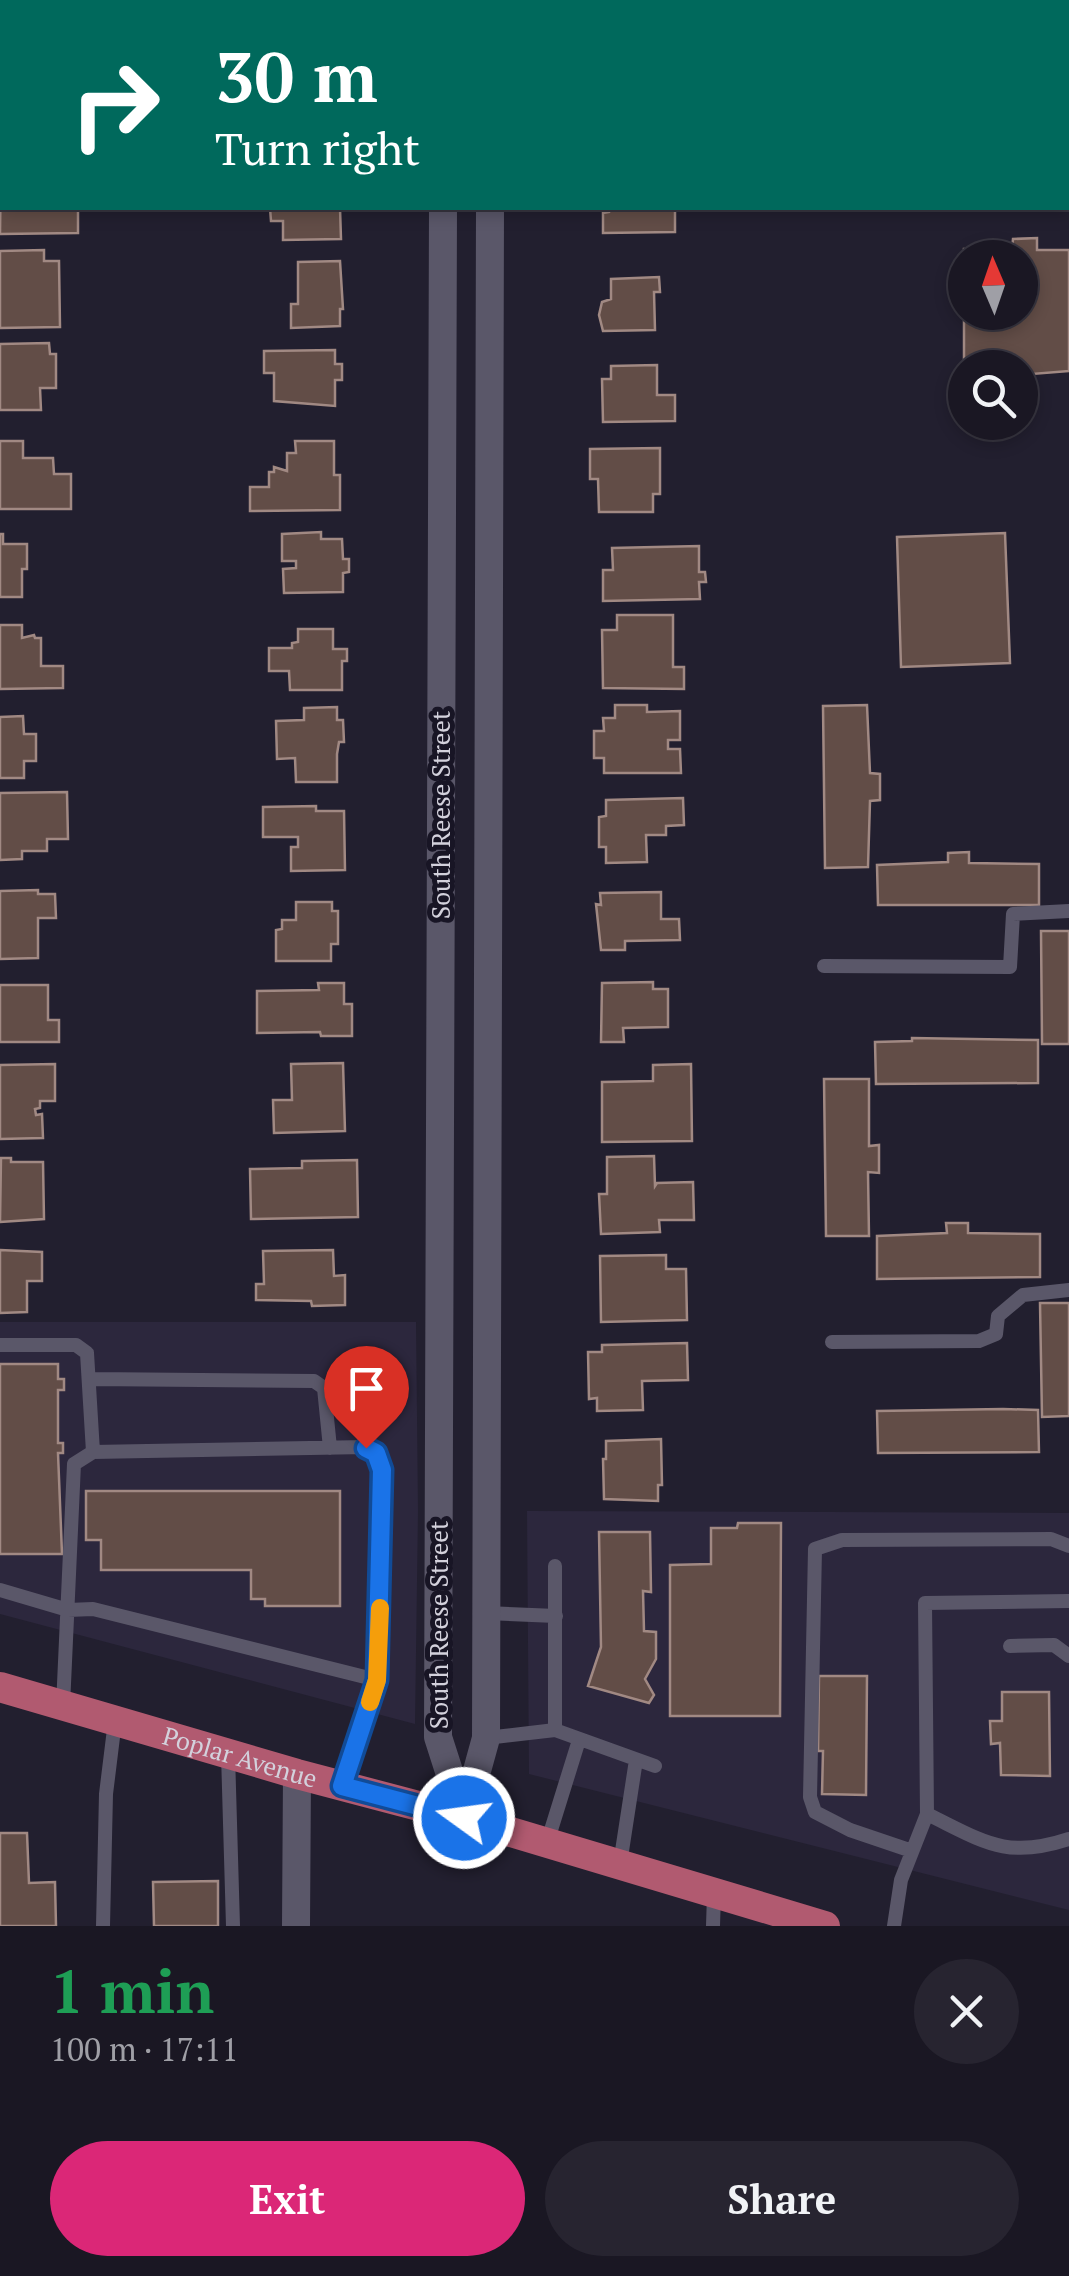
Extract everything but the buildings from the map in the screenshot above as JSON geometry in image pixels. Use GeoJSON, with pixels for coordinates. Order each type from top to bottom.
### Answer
{"type":"FeatureCollection","features":[{"type":"Feature","properties":{"kind":"main road","name":"Poplar Avenue"},"geometry":{"type":"LineString","coordinates":[[0,1687],[296,1774],[464,1818],[811,1924]]}},
{"type":"Feature","properties":{"kind":"street","name":"South Reese Street"},"geometry":{"type":"LineString","coordinates":[[442,210],[438,1737],[464,1818]]}},
{"type":"Feature","properties":{"kind":"street","name":"South Reese Street"},"geometry":{"type":"LineString","coordinates":[[464,1818],[486,1738],[490,210]]}},
{"type":"Feature","properties":{"kind":"street"},"geometry":{"type":"LineString","coordinates":[[442,302],[490,301]]}},
{"type":"Feature","properties":{"kind":"street"},"geometry":{"type":"LineString","coordinates":[[296,1774],[296,1926]]}},
{"type":"Feature","properties":{"kind":"lane"},"geometry":{"type":"LineString","coordinates":[[824,966],[1010,968],[1013,914],[1069,911]]}},
{"type":"Feature","properties":{"kind":"lane"},"geometry":{"type":"LineString","coordinates":[[832,1342],[979,1341],[996,1334],[998,1316],[1022,1295],[1069,1290]]}},
{"type":"Feature","properties":{"kind":"lane"},"geometry":{"type":"LineString","coordinates":[[0,1344],[76,1345],[87,1353],[93,1452]]}},
{"type":"Feature","properties":{"kind":"lane"},"geometry":{"type":"LineString","coordinates":[[90,1380],[314,1382],[324,1388],[330,1448]]}},
{"type":"Feature","properties":{"kind":"lane"},"geometry":{"type":"LineString","coordinates":[[63,1706],[74,1464],[93,1452],[366,1448],[376,1453],[382,1470],[377,1680],[342,1786]]}},
{"type":"Feature","properties":{"kind":"lane"},"geometry":{"type":"LineString","coordinates":[[912,1852],[815,1812],[810,1797],[816,1549],[842,1540],[1051,1539],[1069,1546]]}},
{"type":"Feature","properties":{"kind":"lane"},"geometry":{"type":"LineString","coordinates":[[555,1566],[556,1730]]}},
{"type":"Feature","properties":{"kind":"lane"},"geometry":{"type":"LineString","coordinates":[[0,1590],[68,1610],[93,1610],[377,1680]]}},
{"type":"Feature","properties":{"kind":"lane"},"geometry":{"type":"LineString","coordinates":[[894,1926],[900,1880],[927,1814],[925,1603],[1069,1601]]}},
{"type":"Feature","properties":{"kind":"lane"},"geometry":{"type":"LineString","coordinates":[[486,1613],[556,1616]]}},
{"type":"Feature","properties":{"kind":"lane"},"geometry":{"type":"LineString","coordinates":[[1010,1646],[1054,1645],[1069,1656]]}},
{"type":"Feature","properties":{"kind":"lane"},"geometry":{"type":"LineString","coordinates":[[103,1926],[106,1794],[115,1721]]}},
{"type":"Feature","properties":{"kind":"lane"},"geometry":{"type":"LineString","coordinates":[[486,1738],[556,1730],[655,1766]]}},
{"type":"Feature","properties":{"kind":"lane"},"geometry":{"type":"LineString","coordinates":[[547,1843],[579,1740]]}},
{"type":"Feature","properties":{"kind":"lane"},"geometry":{"type":"LineString","coordinates":[[228,1754],[233,1926]]}},
{"type":"Feature","properties":{"kind":"lane"},"geometry":{"type":"LineString","coordinates":[[620,1865],[636,1760]]}},
{"type":"Feature","properties":{"kind":"lane"},"geometry":{"type":"LineString","coordinates":[[927,1814],[992,1845],[1036,1850],[1069,1840]]}},
{"type":"Feature","properties":{"kind":"lane"},"geometry":{"type":"LineString","coordinates":[[714,1893],[714,1926]]}},
{"type":"Feature","properties":{"kind":"shaded area"},"geometry":{"type":"Polygon","coordinates":[[[0,1322],[416,1322],[415,1724],[0,1614],[0,1322]]]}},
{"type":"Feature","properties":{"kind":"shaded area"},"geometry":{"type":"Polygon","coordinates":[[[527,1511],[1069,1513],[1069,1910],[529,1774],[527,1511]]]}},
{"type":"Feature","properties":{"kind":"slow traffic"},"geometry":{"type":"LineString","coordinates":[[370,1702],[377,1680],[380,1608]]}},
{"type":"Feature","properties":{"kind":"route"},"geometry":{"type":"LineString","coordinates":[[366,1448],[376,1453],[382,1470],[377,1680],[342,1786],[464,1818]]}}]}
